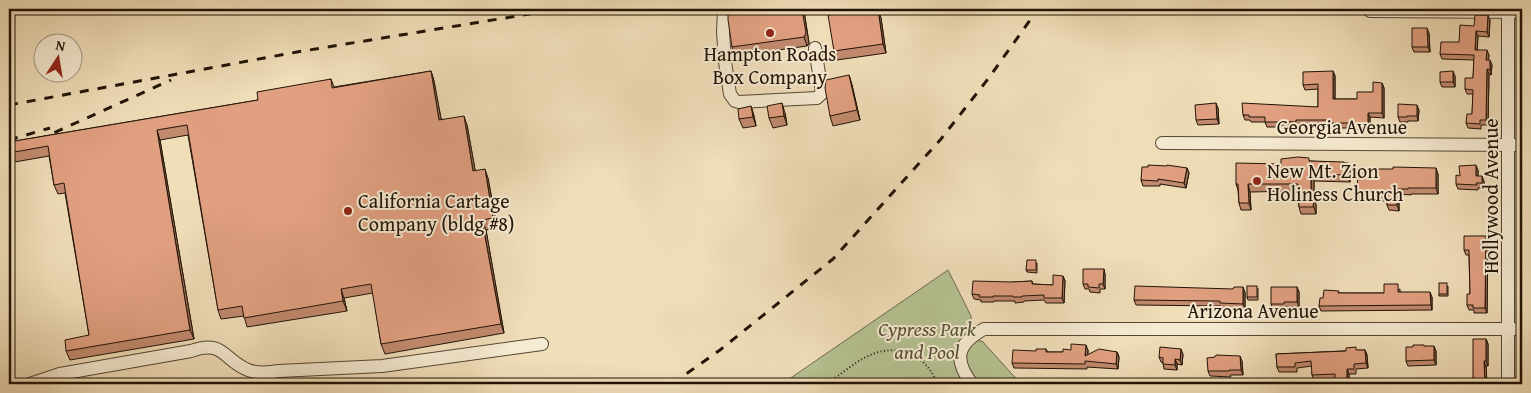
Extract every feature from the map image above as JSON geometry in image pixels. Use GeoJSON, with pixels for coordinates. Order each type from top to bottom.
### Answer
{"type":"FeatureCollection","features":[{"type":"Feature","properties":{"kind":"street"},"geometry":{"type":"LineString","coordinates":[[724,9],[725,62],[730,94],[735,101],[794,100],[821,96],[821,77],[816,48]]}},
{"type":"Feature","properties":{"kind":"street"},"geometry":{"type":"LineString","coordinates":[[1370,11],[1508,10],[1522,12]]}},
{"type":"Feature","properties":{"kind":"street","name":"Hollywood Avenue"},"geometry":{"type":"LineString","coordinates":[[1508,10],[1508,384]]}},
{"type":"Feature","properties":{"kind":"street","name":"Georgia Avenue"},"geometry":{"type":"LineString","coordinates":[[1162,143],[1522,145]]}},
{"type":"Feature","properties":{"kind":"street","name":"Arizona Avenue"},"geometry":{"type":"LineString","coordinates":[[972,384],[960,364],[961,348],[984,329],[1522,329]]}},
{"type":"Feature","properties":{"kind":"street"},"geometry":{"type":"LineString","coordinates":[[30,384],[60,374],[208,347],[217,349],[247,370],[257,373],[268,373],[382,366],[542,344]]}},
{"type":"Feature","properties":{"kind":"path"},"geometry":{"type":"LineString","coordinates":[[827,384],[869,355],[884,350],[898,350],[915,357],[927,366],[939,384]]}},
{"type":"Feature","properties":{"kind":"green space","name":"Cypress Park and Pool"},"geometry":{"type":"Polygon","coordinates":[[[948,270],[971,316],[972,341],[982,341],[1021,384],[782,384],[948,270]]]}},
{"type":"Feature","properties":{"kind":"building","name":"Hampton Roads Box Company"},"geometry":{"type":"Polygon","coordinates":[[[802,9],[806,33],[804,37],[732,47],[728,11],[802,9]]]}},
{"type":"Feature","properties":{"kind":"building"},"geometry":{"type":"Polygon","coordinates":[[[878,9],[883,44],[834,51],[828,15],[878,9]]]}},
{"type":"Feature","properties":{"kind":"building"},"geometry":{"type":"Polygon","coordinates":[[[1475,15],[1488,15],[1487,32],[1476,31],[1475,50],[1487,50],[1486,60],[1490,60],[1490,70],[1487,69],[1486,120],[1480,120],[1480,124],[1466,123],[1467,114],[1472,114],[1473,90],[1465,89],[1465,78],[1473,78],[1474,55],[1440,54],[1441,42],[1459,42],[1460,25],[1474,26],[1475,15]]]}},
{"type":"Feature","properties":{"kind":"building"},"geometry":{"type":"Polygon","coordinates":[[[1412,28],[1427,28],[1428,47],[1412,47],[1412,28]]]}},
{"type":"Feature","properties":{"kind":"building","name":"California Cartage Company (bldg #8)"},"geometry":{"type":"Polygon","coordinates":[[[431,71],[439,120],[464,116],[473,171],[485,169],[493,218],[482,220],[501,324],[381,344],[371,284],[341,289],[343,301],[244,318],[242,306],[218,310],[187,125],[157,130],[190,330],[66,351],[65,340],[89,335],[64,183],[54,185],[48,146],[9,153],[9,142],[258,100],[257,92],[331,79],[332,88],[431,71]]]}},
{"type":"Feature","properties":{"kind":"building"},"geometry":{"type":"Polygon","coordinates":[[[1333,71],[1333,99],[1357,99],[1357,92],[1373,92],[1373,82],[1382,83],[1382,113],[1368,113],[1368,125],[1330,123],[1330,120],[1265,122],[1265,117],[1243,115],[1242,103],[1318,107],[1318,84],[1303,85],[1303,72],[1333,71]]]}},
{"type":"Feature","properties":{"kind":"building"},"geometry":{"type":"Polygon","coordinates":[[[1453,71],[1453,82],[1440,82],[1440,72],[1453,71]]]}},
{"type":"Feature","properties":{"kind":"building"},"geometry":{"type":"Polygon","coordinates":[[[849,75],[857,110],[830,116],[825,88],[826,80],[849,75]]]}},
{"type":"Feature","properties":{"kind":"building"},"geometry":{"type":"Polygon","coordinates":[[[782,103],[784,116],[769,118],[767,106],[782,103]]]}},
{"type":"Feature","properties":{"kind":"building"},"geometry":{"type":"Polygon","coordinates":[[[1216,103],[1217,119],[1196,120],[1195,105],[1216,103]]]}},
{"type":"Feature","properties":{"kind":"building"},"geometry":{"type":"Polygon","coordinates":[[[1398,104],[1417,105],[1417,116],[1398,117],[1398,104]]]}},
{"type":"Feature","properties":{"kind":"building"},"geometry":{"type":"Polygon","coordinates":[[[751,106],[753,117],[739,119],[738,109],[751,106]]]}},
{"type":"Feature","properties":{"kind":"building"},"geometry":{"type":"Polygon","coordinates":[[[1309,158],[1309,161],[1348,163],[1348,175],[1311,174],[1311,198],[1314,198],[1313,207],[1299,207],[1298,184],[1248,184],[1249,203],[1239,203],[1238,184],[1236,184],[1236,163],[1281,164],[1281,159],[1309,158]]]}},
{"type":"Feature","properties":{"kind":"building"},"geometry":{"type":"Polygon","coordinates":[[[1148,165],[1187,168],[1184,183],[1158,179],[1158,181],[1141,180],[1142,167],[1148,167],[1148,165]]]}},
{"type":"Feature","properties":{"kind":"building"},"geometry":{"type":"Polygon","coordinates":[[[1476,165],[1476,176],[1482,176],[1482,183],[1476,183],[1477,185],[1456,184],[1456,175],[1460,176],[1459,166],[1476,165]]]}},
{"type":"Feature","properties":{"kind":"building"},"geometry":{"type":"Polygon","coordinates":[[[1393,167],[1436,168],[1436,188],[1397,189],[1397,205],[1387,205],[1387,195],[1358,195],[1357,169],[1393,169],[1393,167]]]}},
{"type":"Feature","properties":{"kind":"building"},"geometry":{"type":"Polygon","coordinates":[[[1464,236],[1486,236],[1485,308],[1473,308],[1473,305],[1467,305],[1467,294],[1470,294],[1469,250],[1464,250],[1464,236]]]}},
{"type":"Feature","properties":{"kind":"building"},"geometry":{"type":"Polygon","coordinates":[[[1520,250],[1522,250],[1522,260],[1520,260],[1520,250]]]}},
{"type":"Feature","properties":{"kind":"building"},"geometry":{"type":"Polygon","coordinates":[[[1027,260],[1036,260],[1036,270],[1026,270],[1027,260]]]}},
{"type":"Feature","properties":{"kind":"building"},"geometry":{"type":"Polygon","coordinates":[[[1083,269],[1104,269],[1103,284],[1099,284],[1099,288],[1088,287],[1088,284],[1083,284],[1083,269]]]}},
{"type":"Feature","properties":{"kind":"building"},"geometry":{"type":"Polygon","coordinates":[[[1053,275],[1063,276],[1062,298],[1044,298],[1044,295],[979,297],[980,295],[972,294],[973,281],[1032,281],[1032,284],[1053,285],[1053,275]]]}},
{"type":"Feature","properties":{"kind":"building"},"geometry":{"type":"Polygon","coordinates":[[[1439,283],[1447,283],[1447,294],[1439,294],[1439,283]]]}},
{"type":"Feature","properties":{"kind":"building"},"geometry":{"type":"Polygon","coordinates":[[[1384,284],[1398,284],[1398,292],[1430,292],[1431,305],[1319,306],[1324,290],[1339,291],[1338,293],[1384,293],[1384,284]]]}},
{"type":"Feature","properties":{"kind":"building"},"geometry":{"type":"Polygon","coordinates":[[[1135,286],[1233,289],[1234,287],[1243,287],[1243,304],[1220,303],[1220,301],[1134,300],[1135,286]]]}},
{"type":"Feature","properties":{"kind":"building"},"geometry":{"type":"Polygon","coordinates":[[[1247,286],[1257,286],[1257,297],[1247,297],[1247,286]]]}},
{"type":"Feature","properties":{"kind":"building"},"geometry":{"type":"Polygon","coordinates":[[[1271,287],[1297,287],[1297,302],[1271,304],[1271,287]]]}},
{"type":"Feature","properties":{"kind":"building"},"geometry":{"type":"Polygon","coordinates":[[[1473,339],[1486,339],[1486,361],[1484,361],[1485,384],[1475,384],[1475,378],[1473,378],[1473,339]]]}},
{"type":"Feature","properties":{"kind":"building"},"geometry":{"type":"Polygon","coordinates":[[[1071,344],[1086,345],[1085,356],[1099,349],[1117,352],[1116,364],[1085,361],[1085,364],[1012,363],[1013,350],[1036,351],[1036,349],[1046,349],[1046,352],[1063,352],[1063,349],[1071,350],[1071,344]]]}},
{"type":"Feature","properties":{"kind":"building"},"geometry":{"type":"Polygon","coordinates":[[[1413,345],[1434,346],[1434,360],[1406,361],[1406,347],[1413,347],[1413,345]]]}},
{"type":"Feature","properties":{"kind":"building"},"geometry":{"type":"Polygon","coordinates":[[[1160,347],[1181,349],[1180,360],[1175,359],[1175,365],[1163,364],[1163,358],[1159,357],[1160,347]]]}},
{"type":"Feature","properties":{"kind":"building"},"geometry":{"type":"Polygon","coordinates":[[[1356,347],[1356,350],[1365,350],[1366,363],[1354,364],[1354,369],[1347,369],[1347,384],[1335,384],[1335,374],[1312,375],[1311,361],[1295,363],[1295,367],[1277,367],[1276,354],[1346,351],[1346,348],[1356,347]]]}},
{"type":"Feature","properties":{"kind":"building"},"geometry":{"type":"Polygon","coordinates":[[[1216,355],[1240,356],[1241,370],[1208,371],[1207,358],[1215,357],[1216,355]]]}},
{"type":"Feature","properties":{"kind":"building"},"geometry":{"type":"Polygon","coordinates":[[[1298,380],[1314,380],[1314,384],[1298,384],[1298,380]]]}},
{"type":"Feature","properties":{"kind":"railway"},"geometry":{"type":"LineString","coordinates":[[9,105],[297,52],[560,9]]}},
{"type":"Feature","properties":{"kind":"railway"},"geometry":{"type":"LineString","coordinates":[[672,384],[720,350],[833,259],[941,139],[988,79],[1038,9]]}},
{"type":"Feature","properties":{"kind":"railway"},"geometry":{"type":"LineString","coordinates":[[38,140],[171,80]]}},
{"type":"Feature","properties":{"kind":"railway"},"geometry":{"type":"LineString","coordinates":[[9,140],[50,128]]}},
{"type":"Feature","properties":{"kind":"place","name":"Hampton Roads Box Company"},"geometry":{"type":"Point","coordinates":[770,33]}},
{"type":"Feature","properties":{"kind":"place","name":"New Mt. Zion Holiness Church"},"geometry":{"type":"Point","coordinates":[1257,181]}},
{"type":"Feature","properties":{"kind":"place","name":"California Cartage Company (bldg #8)"},"geometry":{"type":"Point","coordinates":[348,211]}}]}
